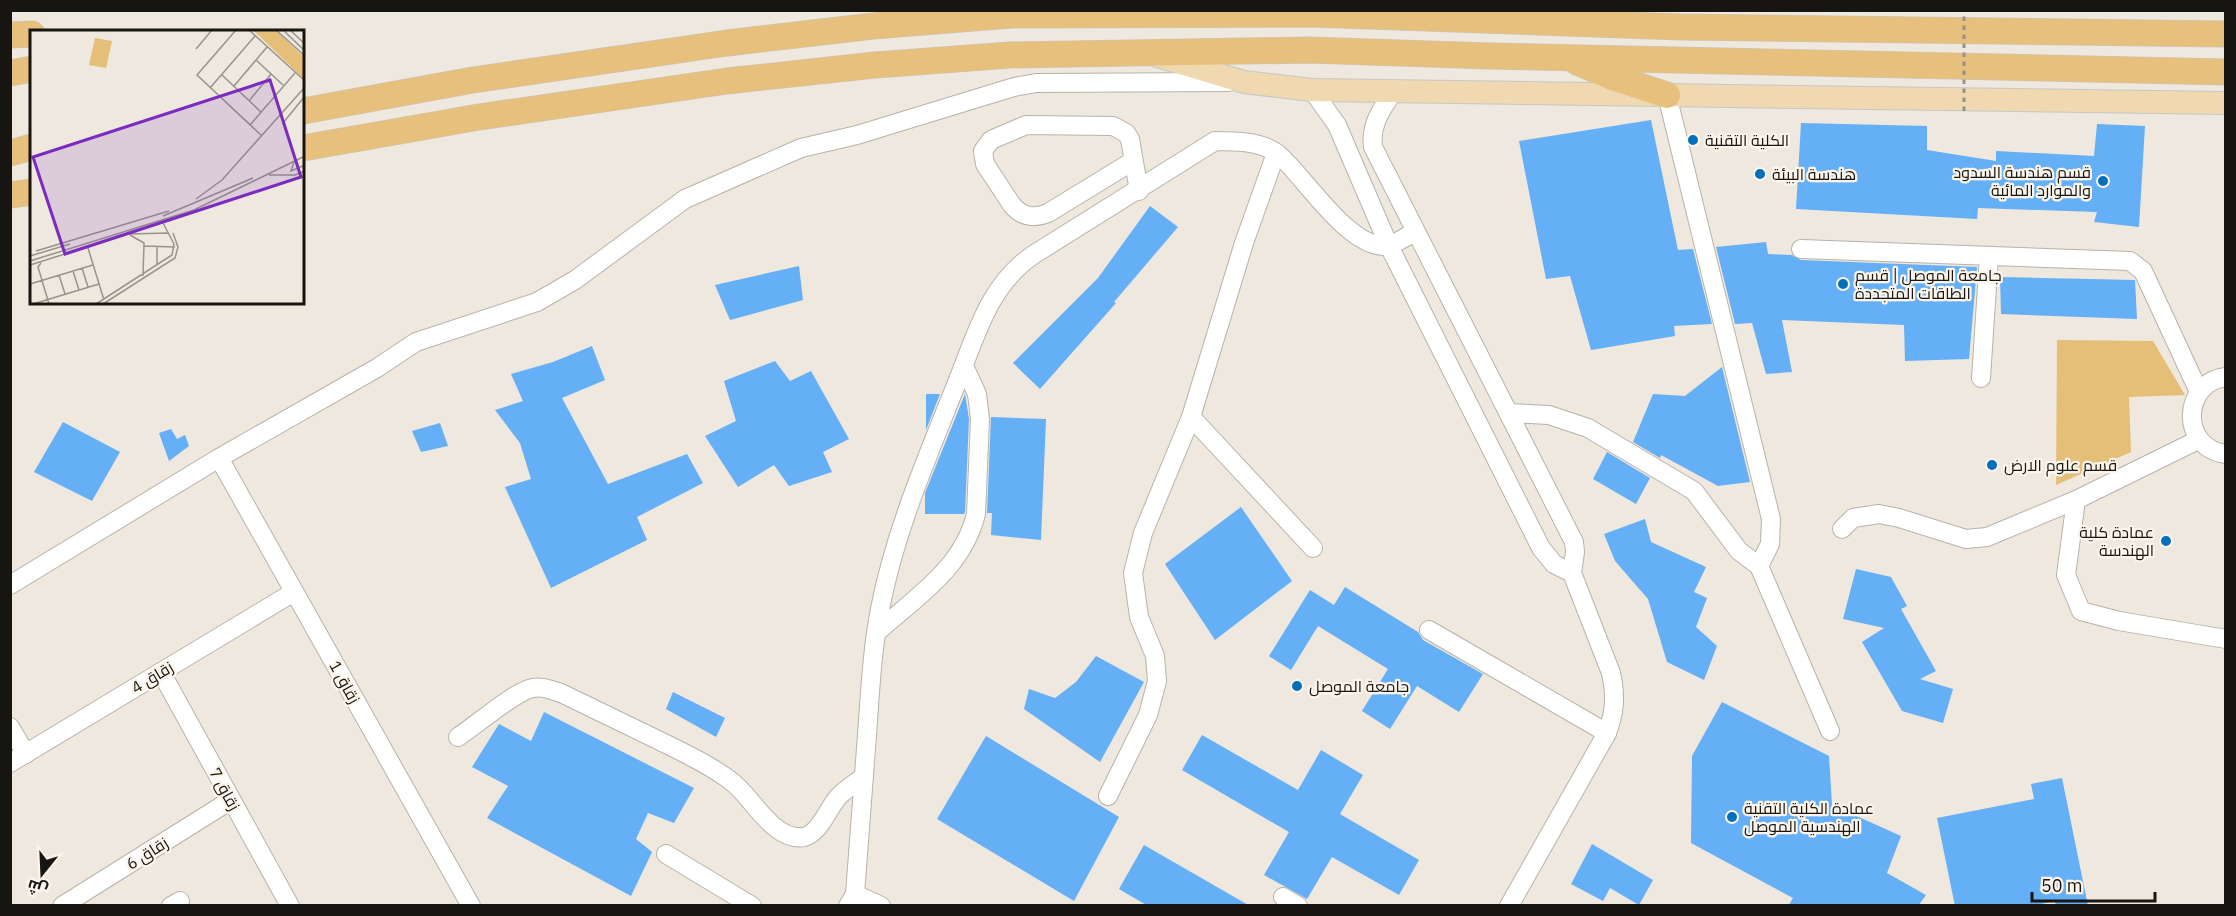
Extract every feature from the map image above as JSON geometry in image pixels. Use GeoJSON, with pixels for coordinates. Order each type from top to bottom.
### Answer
{"type":"FeatureCollection","features":[{"type":"Feature","properties":{"kind":"highway"},"geometry":{"type":"LineString","coordinates":[[310,109],[473,80],[726,43],[873,26],[1011,15],[1311,12],[1680,19],[2226,34]]}},
{"type":"Feature","properties":{"kind":"highway"},"geometry":{"type":"LineString","coordinates":[[10,35],[30,34]]}},
{"type":"Feature","properties":{"kind":"highway"},"geometry":{"type":"LineString","coordinates":[[304,148],[479,117],[727,81],[875,65],[1010,55],[1309,50],[2226,72]]}},
{"type":"Feature","properties":{"kind":"highway"},"geometry":{"type":"LineString","coordinates":[[1566,56],[1615,78],[1667,95]]}},
{"type":"Feature","properties":{"kind":"highway"},"geometry":{"type":"LineString","coordinates":[[10,73],[30,69]]}},
{"type":"Feature","properties":{"kind":"highway"},"geometry":{"type":"LineString","coordinates":[[10,153],[30,148]]}},
{"type":"Feature","properties":{"kind":"highway"},"geometry":{"type":"LineString","coordinates":[[10,160],[30,158]]}},
{"type":"Feature","properties":{"kind":"highway"},"geometry":{"type":"LineString","coordinates":[[10,195],[30,192]]}},
{"type":"Feature","properties":{"kind":"main road"},"geometry":{"type":"LineString","coordinates":[[1150,53],[1244,82],[1312,90],[2226,103]]}},
{"type":"Feature","properties":{"kind":"street"},"geometry":{"type":"LineString","coordinates":[[10,585],[219,458],[377,368],[416,342],[537,302],[575,280],[685,199],[801,148],[857,135],[1036,82],[1244,82]]}},
{"type":"Feature","properties":{"kind":"street"},"geometry":{"type":"LineString","coordinates":[[1312,90],[1330,112],[1389,246],[1541,548],[1554,564],[1572,573]]}},
{"type":"Feature","properties":{"kind":"street"},"geometry":{"type":"LineString","coordinates":[[1393,92],[1373,128],[1373,147],[1574,542],[1572,573],[1615,688],[1613,719],[1607,733],[1509,906]]}},
{"type":"Feature","properties":{"kind":"street"},"geometry":{"type":"LineString","coordinates":[[1667,95],[1771,519],[1770,544],[1759,566]]}},
{"type":"Feature","properties":{"kind":"street"},"geometry":{"type":"LineString","coordinates":[[1133,161],[1048,213],[1032,217],[1018,211],[1012,205],[985,164],[983,150],[991,140],[1026,125],[1113,126],[1126,133],[1130,139],[1139,191]]}},
{"type":"Feature","properties":{"kind":"street"},"geometry":{"type":"LineString","coordinates":[[1343,138],[1373,128]]}},
{"type":"Feature","properties":{"kind":"street"},"geometry":{"type":"LineString","coordinates":[[881,906],[851,900],[880,609],[892,560],[912,499],[993,296],[1011,273],[1033,255],[1139,191],[1215,141],[1244,140],[1276,153],[1349,229],[1364,240],[1377,245],[1389,246],[1415,232]]}},
{"type":"Feature","properties":{"kind":"street"},"geometry":{"type":"LineString","coordinates":[[1108,796],[1148,715],[1157,681],[1155,656],[1139,617],[1133,573],[1143,533],[1191,417],[1244,243],[1276,153]]}},
{"type":"Feature","properties":{"kind":"street"},"geometry":{"type":"LineString","coordinates":[[1801,249],[2130,261],[2143,270],[2199,392]]}},
{"type":"Feature","properties":{"kind":"street"},"geometry":{"type":"LineString","coordinates":[[1981,378],[1989,256]]}},
{"type":"Feature","properties":{"kind":"street"},"geometry":{"type":"LineString","coordinates":[[877,633],[950,567],[967,543],[972,529],[975,514],[980,419],[977,394],[964,366]]}},
{"type":"Feature","properties":{"kind":"street"},"geometry":{"type":"LineString","coordinates":[[2224,372],[2199,392],[2193,409],[2192,427],[2198,440],[2211,450],[2226,454]]}},
{"type":"Feature","properties":{"kind":"street"},"geometry":{"type":"LineString","coordinates":[[1509,413],[1549,415],[1587,428],[1694,491],[1738,551],[1759,566],[1830,732]]}},
{"type":"Feature","properties":{"kind":"street"},"geometry":{"type":"LineString","coordinates":[[1191,417],[1313,548]]}},
{"type":"Feature","properties":{"kind":"street"},"geometry":{"type":"LineString","coordinates":[[1842,529],[1853,518],[1879,514],[1966,539],[1987,537],[2076,500],[2198,440]]}},
{"type":"Feature","properties":{"kind":"street","name":"زقاق 1"},"geometry":{"type":"LineString","coordinates":[[219,458],[471,906]]}},
{"type":"Feature","properties":{"kind":"street"},"geometry":{"type":"LineString","coordinates":[[2076,500],[2066,575],[2081,611],[2119,621],[2226,639]]}},
{"type":"Feature","properties":{"kind":"street","name":"زقاق 4"},"geometry":{"type":"LineString","coordinates":[[18,759],[294,592]]}},
{"type":"Feature","properties":{"kind":"street"},"geometry":{"type":"LineString","coordinates":[[1429,630],[1607,733]]}},
{"type":"Feature","properties":{"kind":"street","name":"زقاق 7"},"geometry":{"type":"LineString","coordinates":[[160,672],[290,906]]}},
{"type":"Feature","properties":{"kind":"street"},"geometry":{"type":"LineString","coordinates":[[458,737],[530,688],[544,687],[561,693],[693,758],[731,780],[747,794],[769,822],[784,834],[795,838],[808,836],[818,827],[840,795],[864,777]]}},
{"type":"Feature","properties":{"kind":"street"},"geometry":{"type":"LineString","coordinates":[[10,727],[18,759]]}},
{"type":"Feature","properties":{"kind":"street","name":"زقاق 6"},"geometry":{"type":"LineString","coordinates":[[62,906],[231,800]]}},
{"type":"Feature","properties":{"kind":"street"},"geometry":{"type":"LineString","coordinates":[[666,855],[752,906]]}},
{"type":"Feature","properties":{"kind":"path"},"geometry":{"type":"LineString","coordinates":[[1964,10],[1964,111]]}},
{"type":"Feature","properties":{"kind":"shaded area"},"geometry":{"type":"Polygon","coordinates":[[[2057,340],[2153,341],[2185,395],[2129,397],[2131,452],[2056,485],[2057,340]]]}},
{"type":"Feature","properties":{"kind":"building"},"geometry":{"type":"Polygon","coordinates":[[[1651,120],[1678,250],[1693,249],[1712,324],[1674,326],[1675,336],[1591,350],[1570,276],[1546,279],[1519,141],[1651,120]]]}},
{"type":"Feature","properties":{"kind":"building"},"geometry":{"type":"Polygon","coordinates":[[[1801,123],[1927,126],[1927,150],[1996,161],[1996,151],[2094,156],[2097,124],[2145,126],[2139,227],[2094,222],[2097,212],[1978,208],[1977,219],[1796,209],[1801,123]]]}},
{"type":"Feature","properties":{"kind":"building"},"geometry":{"type":"Polygon","coordinates":[[[1150,206],[1178,227],[1114,302],[1116,303],[1040,389],[1013,363],[1098,278],[1150,206]]]}},
{"type":"Feature","properties":{"kind":"building"},"geometry":{"type":"Polygon","coordinates":[[[1766,242],[1768,254],[1792,255],[1801,260],[1977,267],[1969,359],[1905,361],[1904,325],[1782,320],[1792,372],[1766,374],[1752,323],[1735,324],[1716,247],[1766,242]]]}},
{"type":"Feature","properties":{"kind":"building"},"geometry":{"type":"Polygon","coordinates":[[[799,266],[803,300],[730,320],[715,285],[799,266]]]}},
{"type":"Feature","properties":{"kind":"building"},"geometry":{"type":"Polygon","coordinates":[[[2000,277],[2135,280],[2137,319],[2001,314],[2000,277]]]}},
{"type":"Feature","properties":{"kind":"building"},"geometry":{"type":"Polygon","coordinates":[[[592,346],[605,380],[562,398],[608,484],[687,454],[703,483],[637,517],[647,540],[551,588],[505,487],[531,479],[520,443],[495,410],[523,401],[511,374],[553,362],[592,346]]]}},
{"type":"Feature","properties":{"kind":"building"},"geometry":{"type":"Polygon","coordinates":[[[775,361],[790,381],[811,371],[849,439],[823,452],[832,472],[789,486],[774,465],[738,487],[705,436],[736,421],[724,381],[775,361]]]}},
{"type":"Feature","properties":{"kind":"building"},"geometry":{"type":"Polygon","coordinates":[[[1722,367],[1750,482],[1718,486],[1633,442],[1653,394],[1685,396],[1722,367]]]}},
{"type":"Feature","properties":{"kind":"building"},"geometry":{"type":"Polygon","coordinates":[[[926,394],[940,394],[926,430],[926,394]]]}},
{"type":"Feature","properties":{"kind":"building"},"geometry":{"type":"Polygon","coordinates":[[[965,394],[969,419],[965,512],[964,514],[925,514],[925,493],[965,394]]]}},
{"type":"Feature","properties":{"kind":"building"},"geometry":{"type":"Polygon","coordinates":[[[991,417],[1046,419],[1041,540],[991,535],[992,513],[987,513],[991,417]]]}},
{"type":"Feature","properties":{"kind":"building"},"geometry":{"type":"Polygon","coordinates":[[[63,422],[120,452],[92,501],[34,472],[63,422]]]}},
{"type":"Feature","properties":{"kind":"building"},"geometry":{"type":"Polygon","coordinates":[[[440,423],[448,446],[421,452],[412,431],[440,423]]]}},
{"type":"Feature","properties":{"kind":"building"},"geometry":{"type":"Polygon","coordinates":[[[171,429],[177,439],[185,435],[189,446],[169,461],[159,433],[171,429]]]}},
{"type":"Feature","properties":{"kind":"building"},"geometry":{"type":"Polygon","coordinates":[[[1607,452],[1650,478],[1636,504],[1593,479],[1607,452]]]}},
{"type":"Feature","properties":{"kind":"building"},"geometry":{"type":"Polygon","coordinates":[[[1241,507],[1292,581],[1215,640],[1165,564],[1241,507]]]}},
{"type":"Feature","properties":{"kind":"building"},"geometry":{"type":"Polygon","coordinates":[[[1645,519],[1651,542],[1706,567],[1694,592],[1707,598],[1696,627],[1717,646],[1704,680],[1667,662],[1648,599],[1615,561],[1604,534],[1645,519]]]}},
{"type":"Feature","properties":{"kind":"building"},"geometry":{"type":"Polygon","coordinates":[[[1856,569],[1891,577],[1907,606],[1901,609],[1936,671],[1920,679],[1953,689],[1943,723],[1902,711],[1862,642],[1884,628],[1843,619],[1856,569]]]}},
{"type":"Feature","properties":{"kind":"building"},"geometry":{"type":"Polygon","coordinates":[[[1345,587],[1418,632],[1423,640],[1483,674],[1459,712],[1417,686],[1390,729],[1362,711],[1388,669],[1318,626],[1291,670],[1269,656],[1310,590],[1334,605],[1345,587]]]}},
{"type":"Feature","properties":{"kind":"building"},"geometry":{"type":"Polygon","coordinates":[[[1096,656],[1144,682],[1100,762],[1024,709],[1029,689],[1055,698],[1076,682],[1096,656]]]}},
{"type":"Feature","properties":{"kind":"building"},"geometry":{"type":"Polygon","coordinates":[[[673,692],[725,718],[716,737],[666,709],[673,692]]]}},
{"type":"Feature","properties":{"kind":"building"},"geometry":{"type":"Polygon","coordinates":[[[1722,702],[1829,756],[1832,805],[1901,836],[1887,873],[1926,895],[1918,906],[1788,906],[1793,898],[1691,843],[1692,756],[1722,702]]]}},
{"type":"Feature","properties":{"kind":"building"},"geometry":{"type":"Polygon","coordinates":[[[544,712],[694,788],[674,823],[648,813],[636,839],[652,852],[631,896],[487,818],[508,786],[472,767],[499,724],[531,741],[544,712]]]}},
{"type":"Feature","properties":{"kind":"building"},"geometry":{"type":"Polygon","coordinates":[[[1202,735],[1298,790],[1321,750],[1363,775],[1340,814],[1419,860],[1399,895],[1332,857],[1307,899],[1264,875],[1289,832],[1182,770],[1202,735]]]}},
{"type":"Feature","properties":{"kind":"building"},"geometry":{"type":"Polygon","coordinates":[[[986,736],[1119,817],[1074,901],[937,819],[986,736]]]}},
{"type":"Feature","properties":{"kind":"building"},"geometry":{"type":"Polygon","coordinates":[[[2062,778],[2088,906],[2056,906],[2055,901],[2032,906],[1955,906],[1937,818],[2034,799],[2031,784],[2062,778]]]}},
{"type":"Feature","properties":{"kind":"building"},"geometry":{"type":"Polygon","coordinates":[[[1592,844],[1653,880],[1639,905],[1610,888],[1603,901],[1571,884],[1592,844]]]}},
{"type":"Feature","properties":{"kind":"building"},"geometry":{"type":"Polygon","coordinates":[[[1144,845],[1250,906],[1148,906],[1119,889],[1144,845]]]}},
{"type":"Feature","properties":{"kind":"place","name":"الكلية التقنية"},"geometry":{"type":"Point","coordinates":[1693,140]}},
{"type":"Feature","properties":{"kind":"place","name":"هندسة البيئة"},"geometry":{"type":"Point","coordinates":[1760,174]}},
{"type":"Feature","properties":{"kind":"place","name":"قسم هندسة السدود والموارد المائية"},"geometry":{"type":"Point","coordinates":[2103,181]}},
{"type":"Feature","properties":{"kind":"place","name":"جامعة الموصل | قسم الطاقات المتجددة"},"geometry":{"type":"Point","coordinates":[1843,284]}},
{"type":"Feature","properties":{"kind":"place","name":"قسم علوم الارض"},"geometry":{"type":"Point","coordinates":[1992,465]}},
{"type":"Feature","properties":{"kind":"place","name":"عمادة كلية الهندسة"},"geometry":{"type":"Point","coordinates":[2166,541]}},
{"type":"Feature","properties":{"kind":"place","name":"جامعة الموصل"},"geometry":{"type":"Point","coordinates":[1297,686]}},
{"type":"Feature","properties":{"kind":"place","name":"عمادة الكلية التقنية الهندسية الموصل"},"geometry":{"type":"Point","coordinates":[1732,817]}}]}
